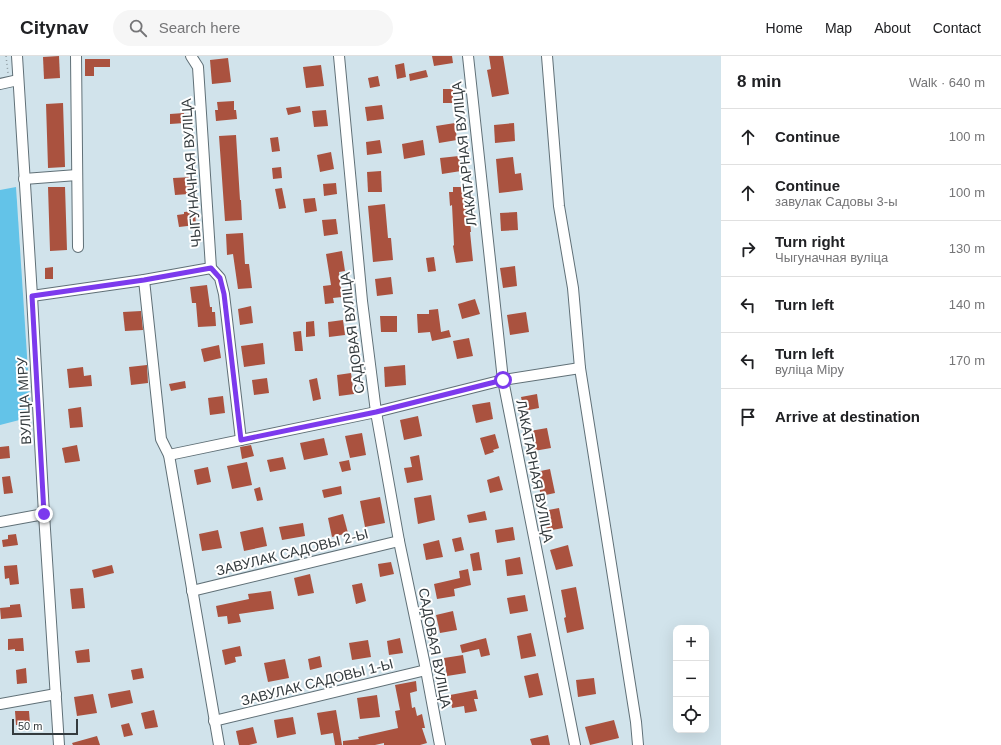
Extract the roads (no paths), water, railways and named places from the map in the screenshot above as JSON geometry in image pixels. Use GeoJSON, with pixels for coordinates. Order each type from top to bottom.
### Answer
{"type":"FeatureCollection","features":[{"type":"Feature","properties":{"kind":"street","name":"ВУЛІЦА МІРУ"},"geometry":{"type":"LineString","coordinates":[[17,56],[59,745]]}},
{"type":"Feature","properties":{"kind":"street"},"geometry":{"type":"LineString","coordinates":[[76,56],[78,246]]}},
{"type":"Feature","properties":{"kind":"street","name":"ЧЫГУНАЧНАЯ ВУЛІЦА"},"geometry":{"type":"LineString","coordinates":[[191,56],[198,67],[211,268],[220,278],[224,294],[241,440]]}},
{"type":"Feature","properties":{"kind":"street","name":"САДОВАЯ ВУЛІЦА"},"geometry":{"type":"LineString","coordinates":[[339,56],[362,301],[376,412],[399,541],[440,745]]}},
{"type":"Feature","properties":{"kind":"street","name":"ЛАКАТАРНАЯ ВУЛІЦА"},"geometry":{"type":"LineString","coordinates":[[468,56],[503,380],[575,745]]}},
{"type":"Feature","properties":{"kind":"street"},"geometry":{"type":"LineString","coordinates":[[547,56],[559,206],[573,288],[580,368],[636,722],[638,745]]}},
{"type":"Feature","properties":{"kind":"street"},"geometry":{"type":"LineString","coordinates":[[0,84],[18,80]]}},
{"type":"Feature","properties":{"kind":"street"},"geometry":{"type":"LineString","coordinates":[[24,179],[77,175]]}},
{"type":"Feature","properties":{"kind":"street"},"geometry":{"type":"LineString","coordinates":[[32,296],[144,280],[211,268]]}},
{"type":"Feature","properties":{"kind":"street"},"geometry":{"type":"LineString","coordinates":[[144,280],[161,439],[169,455],[219,745]]}},
{"type":"Feature","properties":{"kind":"street"},"geometry":{"type":"LineString","coordinates":[[169,455],[376,412],[503,380],[580,368]]}},
{"type":"Feature","properties":{"kind":"street"},"geometry":{"type":"LineString","coordinates":[[0,522],[44,514]]}},
{"type":"Feature","properties":{"kind":"street","name":"ЗАВУЛАК САДОВЫ 2-Ы"},"geometry":{"type":"LineString","coordinates":[[192,591],[399,541]]}},
{"type":"Feature","properties":{"kind":"street","name":"ЗАВУЛАК САДОВЫ 1-Ы"},"geometry":{"type":"LineString","coordinates":[[214,721],[426,670]]}},
{"type":"Feature","properties":{"kind":"street"},"geometry":{"type":"LineString","coordinates":[[0,704],[56,694]]}}]}
